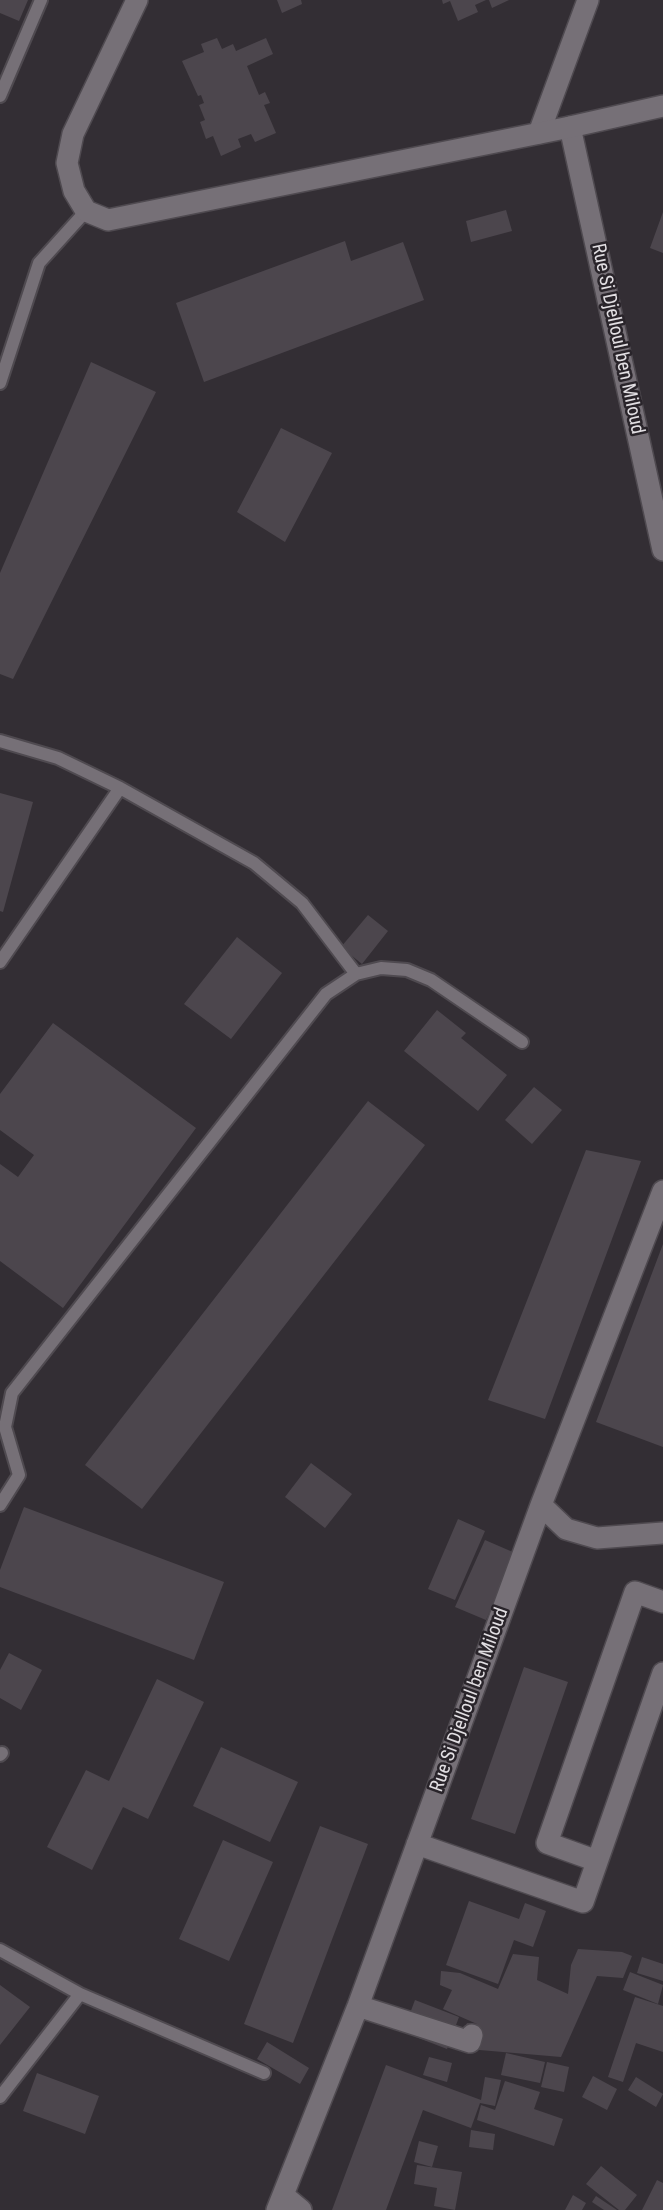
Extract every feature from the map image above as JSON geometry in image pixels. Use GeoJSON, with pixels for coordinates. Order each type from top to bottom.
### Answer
{"type":"FeatureCollection","features":[{"type":"Feature","properties":{"kind":"street"},"geometry":{"type":"LineString","coordinates":[[137,0],[73,134],[66,163],[74,191],[86,211],[108,220],[663,106]]}},
{"type":"Feature","properties":{"kind":"street"},"geometry":{"type":"LineString","coordinates":[[539,133],[588,0]]}},
{"type":"Feature","properties":{"kind":"street","name":"Rue Si Djelloul ben Miloud"},"geometry":{"type":"LineString","coordinates":[[570,127],[663,550]]}},
{"type":"Feature","properties":{"kind":"street","name":"Rue Si Djelloul ben Miloud"},"geometry":{"type":"LineString","coordinates":[[280,2202],[358,2006],[541,1505],[663,1191]]}},
{"type":"Feature","properties":{"kind":"street"},"geometry":{"type":"LineString","coordinates":[[541,1505],[566,1529],[597,1538],[663,1533]]}},
{"type":"Feature","properties":{"kind":"street"},"geometry":{"type":"LineString","coordinates":[[528,1543],[566,1529]]}},
{"type":"Feature","properties":{"kind":"street"},"geometry":{"type":"LineString","coordinates":[[597,1861],[547,1843],[635,1592],[663,1602]]}},
{"type":"Feature","properties":{"kind":"street"},"geometry":{"type":"LineString","coordinates":[[417,1844],[583,1902],[663,1674]]}},
{"type":"Feature","properties":{"kind":"street"},"geometry":{"type":"LineString","coordinates":[[358,2006],[470,2042],[472,2035]]}},
{"type":"Feature","properties":{"kind":"street"},"geometry":{"type":"LineString","coordinates":[[280,2202],[301,2210]]}},
{"type":"Feature","properties":{"kind":"lane"},"geometry":{"type":"LineString","coordinates":[[0,96],[41,0]]}},
{"type":"Feature","properties":{"kind":"lane"},"geometry":{"type":"LineString","coordinates":[[0,383],[39,263],[86,211]]}},
{"type":"Feature","properties":{"kind":"lane"},"geometry":{"type":"LineString","coordinates":[[0,741],[58,758],[120,788],[226,846],[282,884],[302,903],[356,974]]}},
{"type":"Feature","properties":{"kind":"lane"},"geometry":{"type":"LineString","coordinates":[[0,962],[120,788]]}},
{"type":"Feature","properties":{"kind":"lane"},"geometry":{"type":"LineString","coordinates":[[0,1505],[19,1475],[5,1427],[12,1393],[326,994],[356,974],[381,968],[407,970],[431,979],[522,1042]]}},
{"type":"Feature","properties":{"kind":"lane"},"geometry":{"type":"LineString","coordinates":[[0,1950],[80,1994],[264,2073]]}},
{"type":"Feature","properties":{"kind":"lane"},"geometry":{"type":"LineString","coordinates":[[0,2097],[80,1994]]}},
{"type":"Feature","properties":{"kind":"building"},"geometry":{"type":"Polygon","coordinates":[[[0,0],[28,0],[19,21],[0,13],[0,0]]]}},
{"type":"Feature","properties":{"kind":"building"},"geometry":{"type":"Polygon","coordinates":[[[277,0],[301,0],[302,4],[282,13],[277,0]]]}},
{"type":"Feature","properties":{"kind":"building"},"geometry":{"type":"Polygon","coordinates":[[[442,0],[486,0],[475,5],[478,12],[458,21],[450,1],[443,4],[442,0]]]}},
{"type":"Feature","properties":{"kind":"building"},"geometry":{"type":"Polygon","coordinates":[[[489,0],[509,0],[492,8],[489,0]]]}},
{"type":"Feature","properties":{"kind":"building"},"geometry":{"type":"Polygon","coordinates":[[[217,38],[222,49],[233,44],[236,51],[266,38],[273,54],[247,66],[259,95],[265,92],[270,103],[264,105],[276,133],[255,142],[251,134],[238,139],[241,147],[221,156],[213,136],[206,139],[200,122],[205,120],[199,105],[204,103],[182,61],[204,52],[201,44],[217,38]]]}},
{"type":"Feature","properties":{"kind":"building"},"geometry":{"type":"Polygon","coordinates":[[[506,210],[512,231],[471,242],[466,221],[506,210]]]}},
{"type":"Feature","properties":{"kind":"building"},"geometry":{"type":"Polygon","coordinates":[[[663,212],[663,253],[650,248],[663,212]]]}},
{"type":"Feature","properties":{"kind":"building"},"geometry":{"type":"Polygon","coordinates":[[[345,241],[351,261],[403,242],[424,300],[204,382],[176,303],[345,241]]]}},
{"type":"Feature","properties":{"kind":"building"},"geometry":{"type":"Polygon","coordinates":[[[91,362],[156,392],[13,679],[0,674],[0,573],[91,362]]]}},
{"type":"Feature","properties":{"kind":"building"},"geometry":{"type":"Polygon","coordinates":[[[281,428],[332,453],[285,542],[237,512],[281,428]]]}},
{"type":"Feature","properties":{"kind":"building"},"geometry":{"type":"Polygon","coordinates":[[[0,793],[33,802],[3,912],[0,911],[0,793]]]}},
{"type":"Feature","properties":{"kind":"building"},"geometry":{"type":"Polygon","coordinates":[[[368,915],[388,931],[362,964],[341,947],[368,915]]]}},
{"type":"Feature","properties":{"kind":"building"},"geometry":{"type":"Polygon","coordinates":[[[237,937],[282,973],[231,1039],[184,1004],[237,937]]]}},
{"type":"Feature","properties":{"kind":"building"},"geometry":{"type":"Polygon","coordinates":[[[437,1010],[466,1033],[461,1038],[507,1075],[478,1111],[404,1051],[437,1010]]]}},
{"type":"Feature","properties":{"kind":"building"},"geometry":{"type":"Polygon","coordinates":[[[53,1023],[196,1128],[63,1308],[0,1261],[0,1164],[18,1177],[34,1155],[0,1130],[0,1094],[53,1023]]]}},
{"type":"Feature","properties":{"kind":"building"},"geometry":{"type":"Polygon","coordinates":[[[534,1087],[562,1110],[532,1144],[505,1120],[534,1087]]]}},
{"type":"Feature","properties":{"kind":"building"},"geometry":{"type":"Polygon","coordinates":[[[368,1101],[425,1145],[142,1509],[85,1465],[368,1101]]]}},
{"type":"Feature","properties":{"kind":"building"},"geometry":{"type":"Polygon","coordinates":[[[586,1150],[641,1161],[545,1419],[488,1400],[586,1150]]]}},
{"type":"Feature","properties":{"kind":"building"},"geometry":{"type":"Polygon","coordinates":[[[663,1244],[663,1447],[596,1422],[663,1244]]]}},
{"type":"Feature","properties":{"kind":"building"},"geometry":{"type":"Polygon","coordinates":[[[311,1463],[352,1494],[325,1528],[285,1497],[311,1463]]]}},
{"type":"Feature","properties":{"kind":"building"},"geometry":{"type":"Polygon","coordinates":[[[24,1507],[224,1582],[194,1660],[0,1587],[0,1570],[24,1507]]]}},
{"type":"Feature","properties":{"kind":"building"},"geometry":{"type":"Polygon","coordinates":[[[458,1519],[485,1531],[455,1600],[428,1589],[458,1519]]]}},
{"type":"Feature","properties":{"kind":"building"},"geometry":{"type":"Polygon","coordinates":[[[485,1540],[515,1553],[486,1620],[455,1607],[485,1540]]]}},
{"type":"Feature","properties":{"kind":"building"},"geometry":{"type":"Polygon","coordinates":[[[9,1653],[42,1670],[21,1710],[0,1698],[0,1670],[9,1653]]]}},
{"type":"Feature","properties":{"kind":"building"},"geometry":{"type":"Polygon","coordinates":[[[524,1667],[568,1682],[515,1834],[471,1819],[524,1667]]]}},
{"type":"Feature","properties":{"kind":"building"},"geometry":{"type":"Polygon","coordinates":[[[157,1679],[204,1702],[148,1819],[123,1807],[92,1870],[47,1847],[86,1770],[109,1781],[157,1679]]]}},
{"type":"Feature","properties":{"kind":"building"},"geometry":{"type":"Polygon","coordinates":[[[221,1747],[298,1782],[270,1842],[193,1806],[221,1747]]]}},
{"type":"Feature","properties":{"kind":"building"},"geometry":{"type":"Polygon","coordinates":[[[320,1826],[368,1844],[293,2043],[244,2024],[320,1826]]]}},
{"type":"Feature","properties":{"kind":"building"},"geometry":{"type":"Polygon","coordinates":[[[223,1840],[273,1862],[229,1961],[179,1939],[223,1840]]]}},
{"type":"Feature","properties":{"kind":"building"},"geometry":{"type":"Polygon","coordinates":[[[469,1901],[519,1919],[525,1903],[546,1911],[533,1947],[514,1940],[498,1984],[446,1965],[469,1901]]]}},
{"type":"Feature","properties":{"kind":"building"},"geometry":{"type":"Polygon","coordinates":[[[578,1949],[622,1952],[632,1956],[623,1978],[597,1976],[561,2057],[468,2049],[457,2044],[467,2023],[477,2024],[443,2009],[452,1990],[440,1985],[441,1971],[460,1973],[498,1989],[513,1954],[539,1957],[537,1980],[568,1994],[571,1965],[578,1949]]]}},
{"type":"Feature","properties":{"kind":"building"},"geometry":{"type":"Polygon","coordinates":[[[642,1957],[663,1964],[663,1981],[637,1973],[642,1957]]]}},
{"type":"Feature","properties":{"kind":"building"},"geometry":{"type":"Polygon","coordinates":[[[630,1972],[663,1985],[658,2004],[623,1990],[630,1972]]]}},
{"type":"Feature","properties":{"kind":"building"},"geometry":{"type":"Polygon","coordinates":[[[0,1985],[30,2007],[0,2045],[0,1985]]]}},
{"type":"Feature","properties":{"kind":"building"},"geometry":{"type":"Polygon","coordinates":[[[635,1997],[663,2006],[663,2052],[636,2043],[623,2082],[608,2077],[635,1997]]]}},
{"type":"Feature","properties":{"kind":"building"},"geometry":{"type":"Polygon","coordinates":[[[415,2000],[459,2017],[447,2049],[403,2032],[415,2000]]]}},
{"type":"Feature","properties":{"kind":"building"},"geometry":{"type":"Polygon","coordinates":[[[267,2042],[309,2068],[300,2084],[257,2059],[267,2042]]]}},
{"type":"Feature","properties":{"kind":"building"},"geometry":{"type":"Polygon","coordinates":[[[506,2053],[545,2062],[540,2083],[501,2075],[506,2053]]]}},
{"type":"Feature","properties":{"kind":"building"},"geometry":{"type":"Polygon","coordinates":[[[429,2057],[452,2063],[447,2082],[423,2075],[429,2057]]]}},
{"type":"Feature","properties":{"kind":"building"},"geometry":{"type":"Polygon","coordinates":[[[547,2062],[569,2067],[564,2092],[541,2087],[547,2062]]]}},
{"type":"Feature","properties":{"kind":"building"},"geometry":{"type":"Polygon","coordinates":[[[386,2065],[481,2100],[485,2077],[501,2080],[495,2106],[480,2103],[471,2128],[423,2110],[386,2210],[332,2210],[386,2065]]]}},
{"type":"Feature","properties":{"kind":"building"},"geometry":{"type":"Polygon","coordinates":[[[37,2073],[99,2096],[85,2134],[23,2111],[37,2073]]]}},
{"type":"Feature","properties":{"kind":"building"},"geometry":{"type":"Polygon","coordinates":[[[593,2076],[617,2089],[607,2110],[582,2097],[593,2076]]]}},
{"type":"Feature","properties":{"kind":"building"},"geometry":{"type":"Polygon","coordinates":[[[636,2077],[663,2094],[656,2107],[628,2090],[636,2077]]]}},
{"type":"Feature","properties":{"kind":"building"},"geometry":{"type":"Polygon","coordinates":[[[505,2081],[540,2092],[534,2109],[563,2119],[554,2146],[477,2120],[481,2105],[495,2110],[505,2081]]]}},
{"type":"Feature","properties":{"kind":"building"},"geometry":{"type":"Polygon","coordinates":[[[471,2130],[495,2134],[493,2150],[469,2147],[471,2130]]]}},
{"type":"Feature","properties":{"kind":"building"},"geometry":{"type":"Polygon","coordinates":[[[419,2141],[438,2146],[432,2167],[414,2162],[419,2141]]]}},
{"type":"Feature","properties":{"kind":"building"},"geometry":{"type":"Polygon","coordinates":[[[417,2165],[462,2172],[455,2210],[434,2206],[437,2188],[414,2184],[417,2165]]]}},
{"type":"Feature","properties":{"kind":"building"},"geometry":{"type":"Polygon","coordinates":[[[601,2166],[637,2195],[625,2210],[619,2210],[586,2184],[601,2166]]]}},
{"type":"Feature","properties":{"kind":"building"},"geometry":{"type":"Polygon","coordinates":[[[657,2180],[663,2183],[663,2210],[642,2210],[657,2180]]]}},
{"type":"Feature","properties":{"kind":"building"},"geometry":{"type":"Polygon","coordinates":[[[573,2195],[586,2203],[582,2210],[565,2210],[573,2195]]]}},
{"type":"Feature","properties":{"kind":"building"},"geometry":{"type":"Polygon","coordinates":[[[596,2196],[617,2210],[604,2210],[592,2202],[596,2196]]]}}]}
